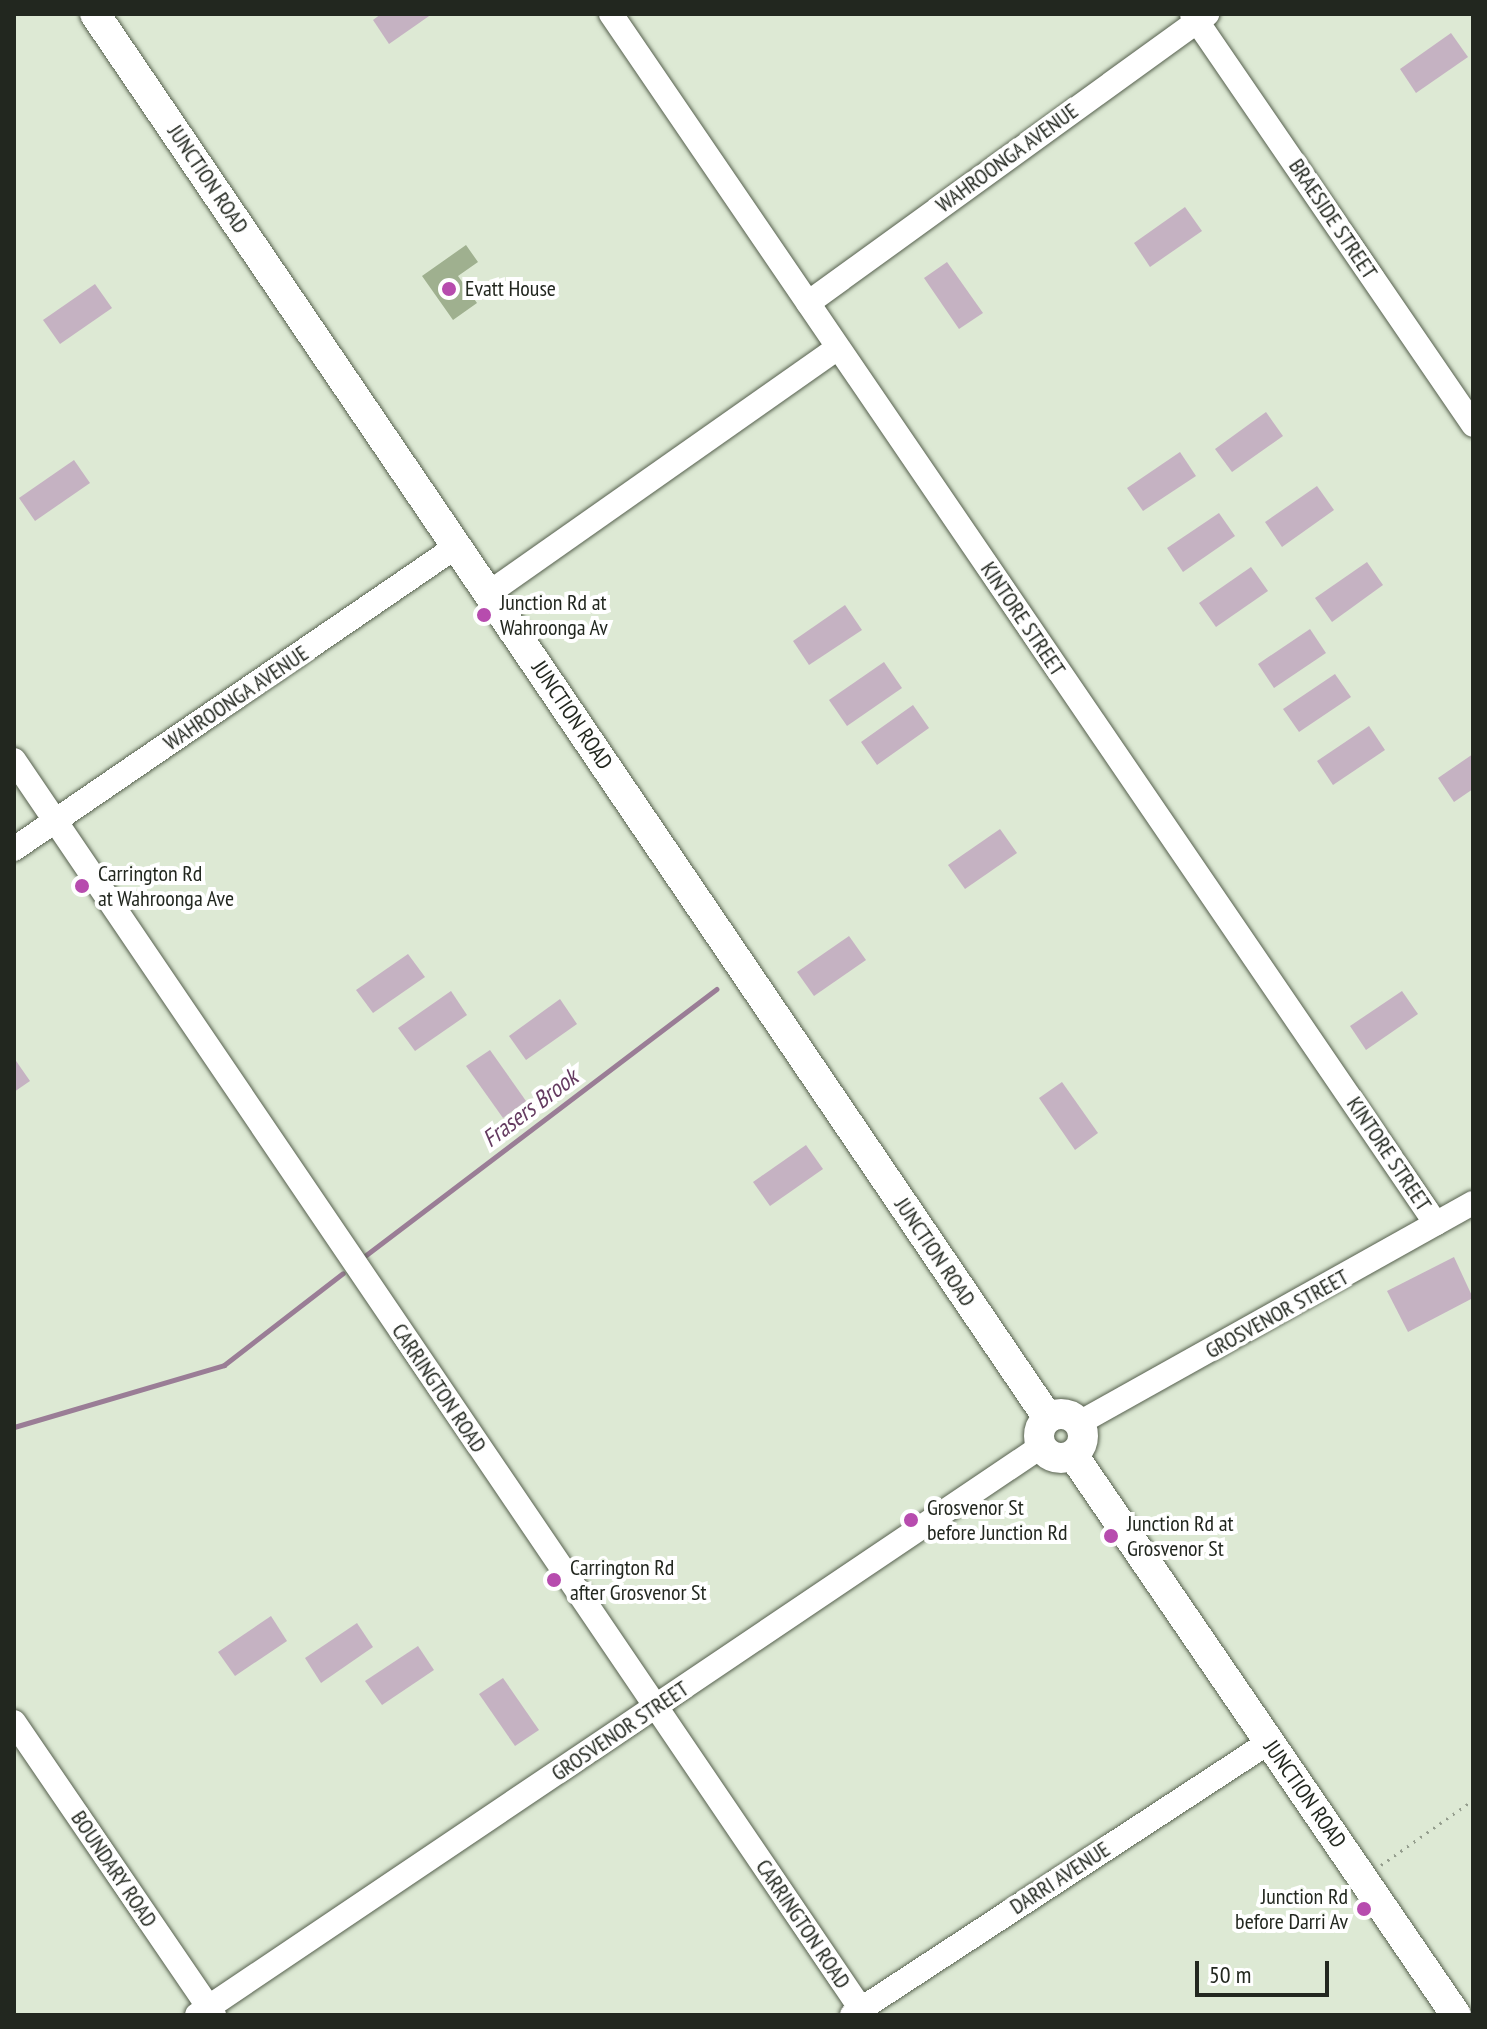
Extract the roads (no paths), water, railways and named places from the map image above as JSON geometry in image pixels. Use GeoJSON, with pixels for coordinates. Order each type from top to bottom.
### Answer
{"type":"FeatureCollection","features":[{"type":"Feature","properties":{"kind":"main road","name":"JUNCTION ROAD"},"geometry":{"type":"LineString","coordinates":[[95,14],[489,593],[1045,1432]]}},
{"type":"Feature","properties":{"kind":"main road"},"geometry":{"type":"LineString","coordinates":[[1064,1414],[1079,1423],[1083,1440],[1073,1455],[1055,1457],[1045,1432],[1064,1414]]}},
{"type":"Feature","properties":{"kind":"main road","name":"JUNCTION ROAD"},"geometry":{"type":"LineString","coordinates":[[1073,1455],[1456,2015]]}},
{"type":"Feature","properties":{"kind":"street","name":"KINTORE STREET"},"geometry":{"type":"LineString","coordinates":[[611,14],[1436,1224]]}},
{"type":"Feature","properties":{"kind":"street","name":"WAHROONGA AVENUE"},"geometry":{"type":"LineString","coordinates":[[808,303],[1199,16]]}},
{"type":"Feature","properties":{"kind":"street","name":"BRAESIDE STREET"},"geometry":{"type":"LineString","coordinates":[[1199,16],[1473,425]]}},
{"type":"Feature","properties":{"kind":"street"},"geometry":{"type":"LineString","coordinates":[[489,593],[838,348]]}},
{"type":"Feature","properties":{"kind":"street","name":"WAHROONGA AVENUE"},"geometry":{"type":"LineString","coordinates":[[14,849],[457,546]]}},
{"type":"Feature","properties":{"kind":"street","name":"CARRINGTON ROAD"},"geometry":{"type":"LineString","coordinates":[[14,760],[656,1707],[859,2013]]}},
{"type":"Feature","properties":{"kind":"street","name":"GROSVENOR STREET"},"geometry":{"type":"LineString","coordinates":[[1079,1423],[1473,1203]]}},
{"type":"Feature","properties":{"kind":"street","name":"GROSVENOR STREET"},"geometry":{"type":"LineString","coordinates":[[207,2012],[656,1707],[1045,1432]]}},
{"type":"Feature","properties":{"kind":"street","name":"BOUNDARY ROAD"},"geometry":{"type":"LineString","coordinates":[[14,1722],[207,2012]]}},
{"type":"Feature","properties":{"kind":"street","name":"DARRI AVENUE"},"geometry":{"type":"LineString","coordinates":[[859,2013],[1269,1742]]}},
{"type":"Feature","properties":{"kind":"waterway","name":"Frasers Brook"},"geometry":{"type":"LineString","coordinates":[[366,1255],[716,989]]}},
{"type":"Feature","properties":{"kind":"waterway","name":"Frasers Brook"},"geometry":{"type":"LineString","coordinates":[[14,1427],[224,1365],[343,1273]]}},
{"type":"Feature","properties":{"kind":"place","name":"Evatt House"},"geometry":{"type":"Point","coordinates":[449,289]}},
{"type":"Feature","properties":{"kind":"place","name":"Junction Rd at Wahroonga Av"},"geometry":{"type":"Point","coordinates":[484,615]}},
{"type":"Feature","properties":{"kind":"place","name":"Carrington Rd at Wahroonga Ave"},"geometry":{"type":"Point","coordinates":[82,886]}},
{"type":"Feature","properties":{"kind":"place","name":"Grosvenor St before Junction Rd"},"geometry":{"type":"Point","coordinates":[911,1520]}},
{"type":"Feature","properties":{"kind":"place","name":"Junction Rd at Grosvenor St"},"geometry":{"type":"Point","coordinates":[1111,1536]}},
{"type":"Feature","properties":{"kind":"place","name":"Carrington Rd after Grosvenor St"},"geometry":{"type":"Point","coordinates":[554,1580]}},
{"type":"Feature","properties":{"kind":"place","name":"Junction Rd before Darri Av"},"geometry":{"type":"Point","coordinates":[1364,1909]}}]}
